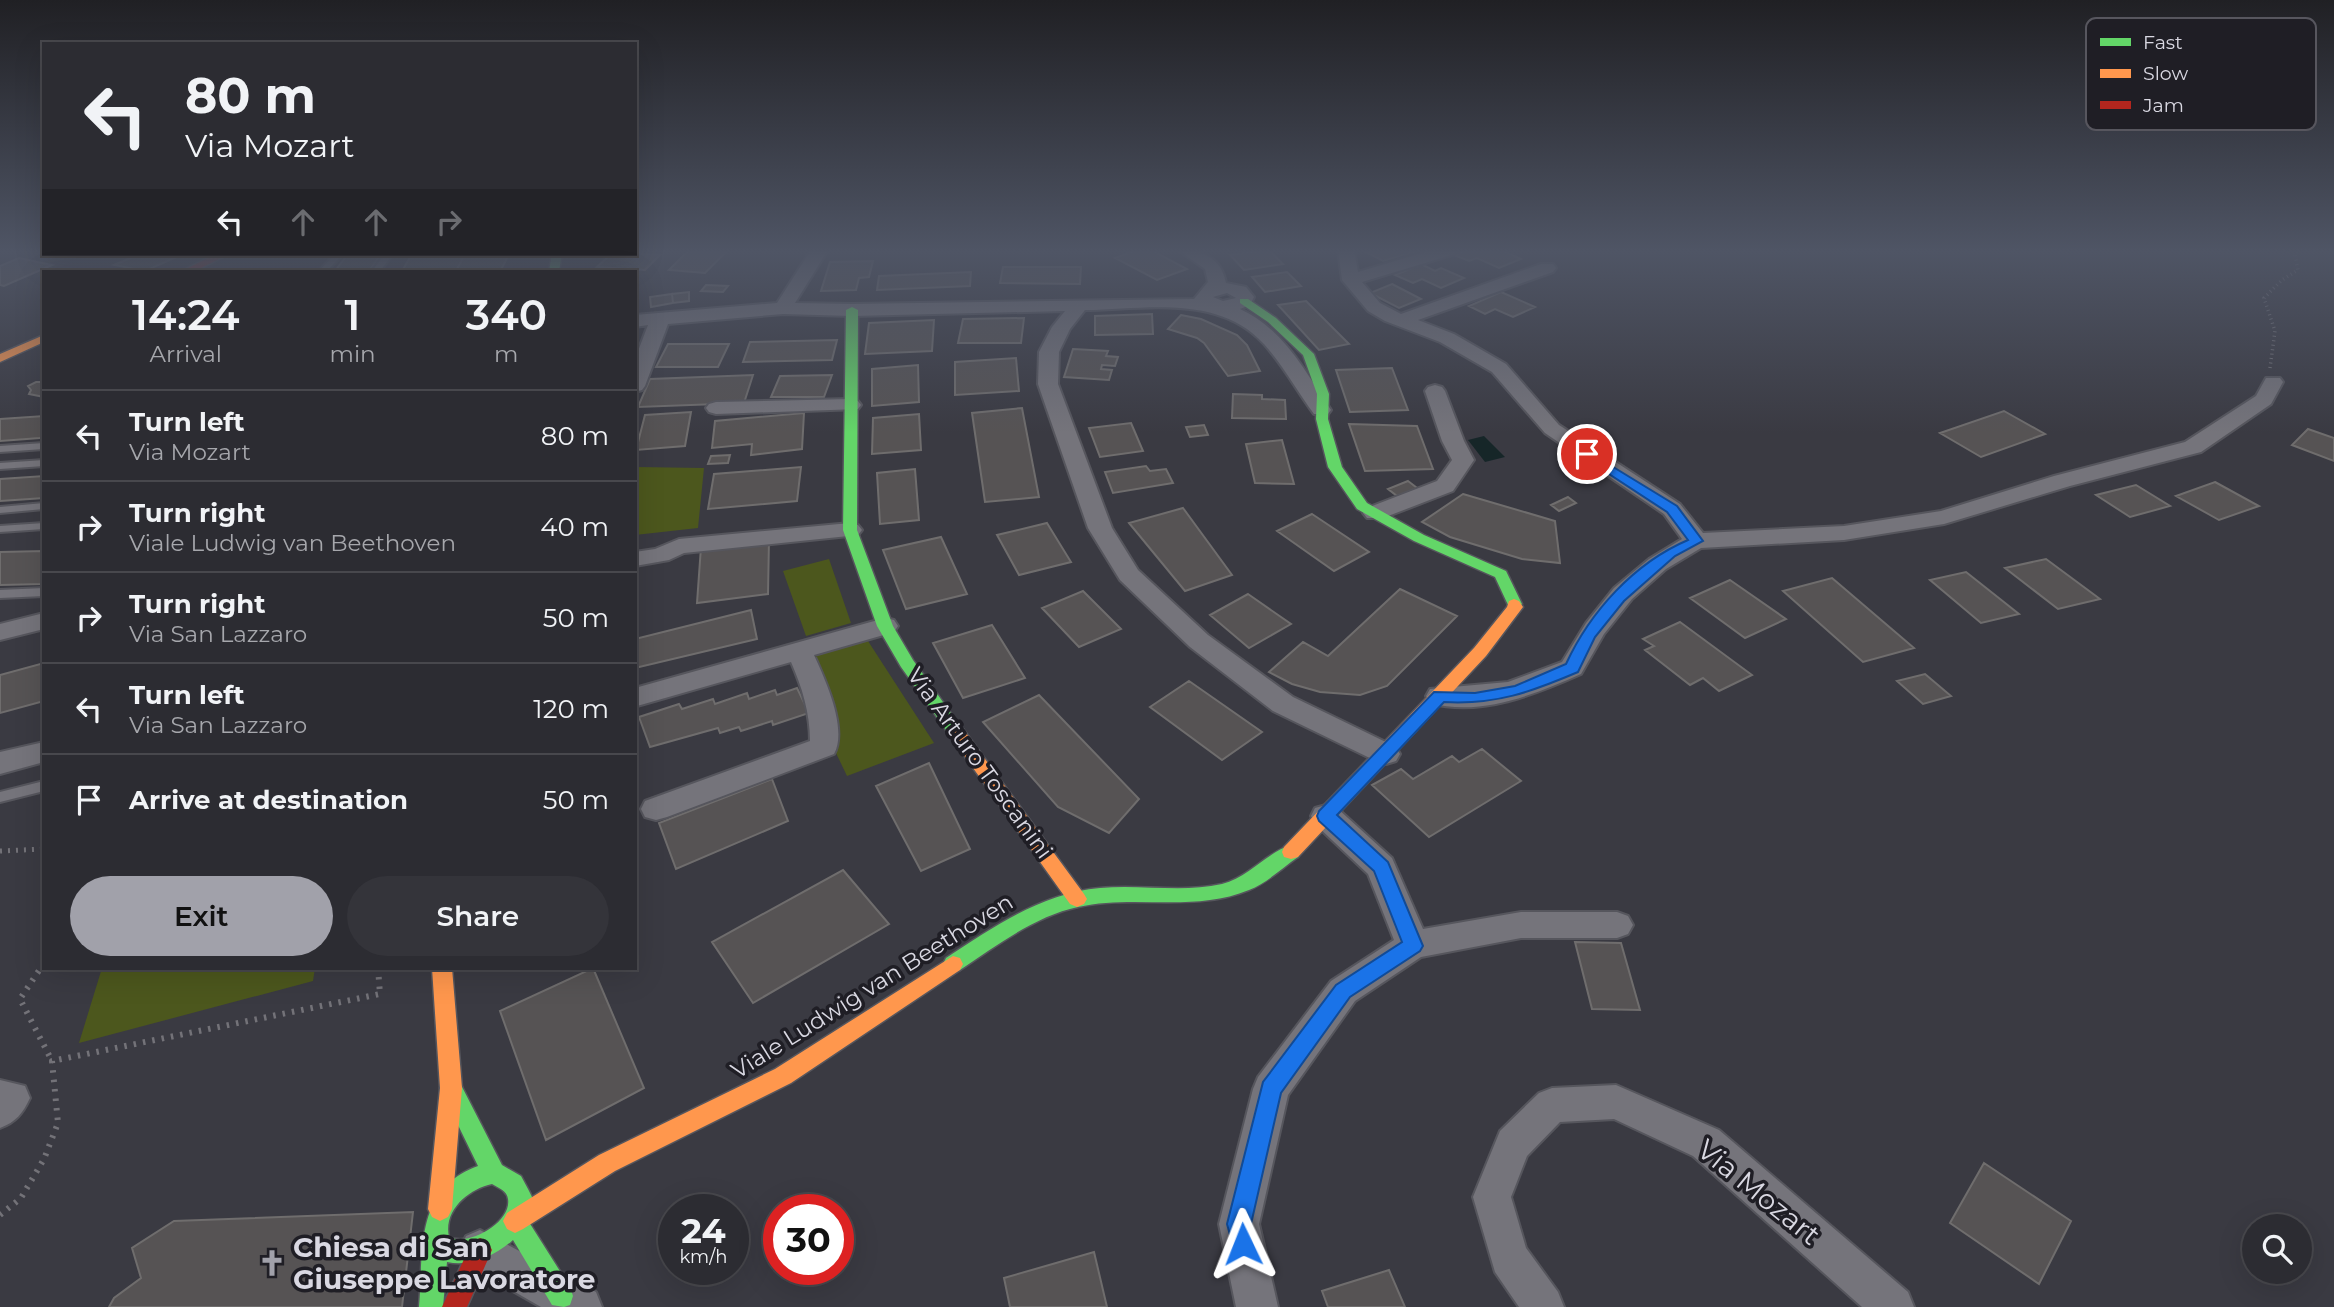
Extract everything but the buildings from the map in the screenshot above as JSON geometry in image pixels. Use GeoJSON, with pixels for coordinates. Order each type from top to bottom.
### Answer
{"type":"FeatureCollection","features":[{"type":"Feature","properties":{"kind":"street","name":"Viale Ludwig van Beethoven"},"geometry":{"type":"LineString","coordinates":[[637,321],[753,311]]}},
{"type":"Feature","properties":{"kind":"street","name":"Via Arturo Toscanini"},"geometry":{"type":"LineString","coordinates":[[852,311],[850,530],[886,626],[907,663],[1077,899]]}},
{"type":"Feature","properties":{"kind":"street"},"geometry":{"type":"LineString","coordinates":[[1075,311],[1061,327],[1049,352],[1048,384],[1100,527],[1129,575],[1199,641],[1283,704],[1386,754]]}},
{"type":"Feature","properties":{"kind":"street","name":"Viale Ludwig van Beethoven"},"geometry":{"type":"LineString","coordinates":[[1233,311],[1266,332],[1281,348],[1307,393],[1321,411]]}},
{"type":"Feature","properties":{"kind":"street","name":"Viale Ludwig van Beethoven"},"geometry":{"type":"LineString","coordinates":[[515,1221],[607,1163],[783,1076],[995,936],[1034,916],[1077,899],[1117,895],[1198,896],[1243,885],[1293,850],[1480,653],[1515,607],[1501,574],[1419,538],[1362,506],[1335,467],[1321,411],[1323,394],[1308,354],[1259,311]]}},
{"type":"Feature","properties":{"kind":"street"},"geometry":{"type":"LineString","coordinates":[[1382,311],[1447,338],[1499,368],[1552,429],[1672,509],[1696,541]]}},
{"type":"Feature","properties":{"kind":"street"},"geometry":{"type":"LineString","coordinates":[[1401,320],[1426,311]]}},
{"type":"Feature","properties":{"kind":"street"},"geometry":{"type":"LineString","coordinates":[[637,381],[661,317]]}},
{"type":"Feature","properties":{"kind":"street"},"geometry":{"type":"LineString","coordinates":[[0,358],[42,339]]}},
{"type":"Feature","properties":{"kind":"street"},"geometry":{"type":"LineString","coordinates":[[1440,696],[1475,698],[1518,691],[1572,668],[1588,635],[1618,598],[1670,553],[1696,541],[1844,533],[1944,517],[2062,481],[2193,447],[2264,400],[2273,382]]}},
{"type":"Feature","properties":{"kind":"street"},"geometry":{"type":"LineString","coordinates":[[1375,513],[1445,486],[1463,460],[1453,441],[1435,391]]}},
{"type":"Feature","properties":{"kind":"street"},"geometry":{"type":"LineString","coordinates":[[716,408],[851,405]]}},
{"type":"Feature","properties":{"kind":"street"},"geometry":{"type":"LineString","coordinates":[[637,559],[662,555],[679,547],[785,534],[850,530]]}},
{"type":"Feature","properties":{"kind":"street"},"geometry":{"type":"LineString","coordinates":[[0,632],[42,622]]}},
{"type":"Feature","properties":{"kind":"street"},"geometry":{"type":"LineString","coordinates":[[637,697],[886,626]]}},
{"type":"Feature","properties":{"kind":"street"},"geometry":{"type":"LineString","coordinates":[[656,809],[824,747],[825,726],[814,683],[798,649]]}},
{"type":"Feature","properties":{"kind":"street"},"geometry":{"type":"LineString","coordinates":[[0,763],[42,752]]}},
{"type":"Feature","properties":{"kind":"street"},"geometry":{"type":"LineString","coordinates":[[1326,816],[1381,867],[1413,946]]}},
{"type":"Feature","properties":{"kind":"street"},"geometry":{"type":"LineString","coordinates":[[1257,1307],[1239,1224],[1271,1089],[1343,991],[1413,946],[1521,925],[1617,925]]}},
{"type":"Feature","properties":{"kind":"street"},"geometry":{"type":"LineString","coordinates":[[440,1209],[451,1088],[442,970]]}},
{"type":"Feature","properties":{"kind":"street"},"geometry":{"type":"LineString","coordinates":[[437,1237],[441,1244],[454,1252],[480,1250],[500,1237],[515,1221],[521,1195],[514,1181],[501,1175],[451,1088]]}},
{"type":"Feature","properties":{"kind":"street"},"geometry":{"type":"LineString","coordinates":[[0,1097],[12,1098],[0,1111]]}},
{"type":"Feature","properties":{"kind":"street","name":"Via Mozart"},"geometry":{"type":"LineString","coordinates":[[1543,1307],[1509,1258],[1492,1197],[1513,1144],[1552,1105],[1616,1102],[1706,1143],[1893,1307]]}},
{"type":"Feature","properties":{"kind":"street"},"geometry":{"type":"LineString","coordinates":[[431,1307],[436,1219],[447,1198],[466,1182],[501,1175],[607,1163]]}},
{"type":"Feature","properties":{"kind":"street"},"geometry":{"type":"LineString","coordinates":[[539,1257],[549,1221],[568,1188]]}},
{"type":"Feature","properties":{"kind":"street"},"geometry":{"type":"LineString","coordinates":[[515,1221],[571,1301]]}},
{"type":"Feature","properties":{"kind":"street"},"geometry":{"type":"LineString","coordinates":[[480,1250],[571,1301]]}},
{"type":"Feature","properties":{"kind":"street"},"geometry":{"type":"LineString","coordinates":[[454,1307],[480,1250]]}},
{"type":"Feature","properties":{"kind":"lane"},"geometry":{"type":"LineString","coordinates":[[0,449],[42,446]]}},
{"type":"Feature","properties":{"kind":"lane"},"geometry":{"type":"LineString","coordinates":[[0,466],[42,464]]}},
{"type":"Feature","properties":{"kind":"lane"},"geometry":{"type":"LineString","coordinates":[[0,510],[42,506]]}},
{"type":"Feature","properties":{"kind":"lane"},"geometry":{"type":"LineString","coordinates":[[0,529],[42,526]]}},
{"type":"Feature","properties":{"kind":"lane"},"geometry":{"type":"LineString","coordinates":[[0,594],[42,592]]}},
{"type":"Feature","properties":{"kind":"lane"},"geometry":{"type":"LineString","coordinates":[[0,797],[42,786]]}},
{"type":"Feature","properties":{"kind":"path"},"geometry":{"type":"LineString","coordinates":[[2265,311],[2274,326],[2274,353],[2270,364],[2273,382]]}},
{"type":"Feature","properties":{"kind":"path"},"geometry":{"type":"LineString","coordinates":[[0,852],[42,849]]}},
{"type":"Feature","properties":{"kind":"path"},"geometry":{"type":"LineString","coordinates":[[0,1214],[21,1198],[44,1159],[58,1123],[52,1061],[20,999],[42,966]]}},
{"type":"Feature","properties":{"kind":"path"},"geometry":{"type":"LineString","coordinates":[[52,1061],[380,994],[378,970]]}},
{"type":"Feature","properties":{"kind":"green space"},"geometry":{"type":"Polygon","coordinates":[[[637,467],[704,468],[698,528],[637,535],[637,467]]]}},
{"type":"Feature","properties":{"kind":"green space"},"geometry":{"type":"Polygon","coordinates":[[[829,559],[851,623],[806,636],[783,571],[829,559]]]}},
{"type":"Feature","properties":{"kind":"green space"},"geometry":{"type":"Polygon","coordinates":[[[868,641],[934,743],[847,776],[835,751],[830,713],[813,659],[820,652],[868,641]]]}},
{"type":"Feature","properties":{"kind":"green space"},"geometry":{"type":"Polygon","coordinates":[[[101,970],[315,970],[313,981],[79,1043],[101,970]]]}},
{"type":"Feature","properties":{"kind":"shaded area"},"geometry":{"type":"Polygon","coordinates":[[[1484,436],[1505,457],[1485,462],[1468,440],[1484,436]]]}},
{"type":"Feature","properties":{"kind":"traffic: fast"},"geometry":{"type":"LineString","coordinates":[[852,311],[850,530],[885,626],[907,663],[957,733]]}},
{"type":"Feature","properties":{"kind":"traffic: fast"},"geometry":{"type":"LineString","coordinates":[[1259,311],[1308,354],[1323,394],[1322,419],[1335,467],[1362,506],[1419,538],[1501,574],[1514,604]]}},
{"type":"Feature","properties":{"kind":"traffic: fast"},"geometry":{"type":"LineString","coordinates":[[953,964],[1012,926],[1060,904],[1118,894],[1181,896],[1222,891],[1248,882],[1291,852]]}},
{"type":"Feature","properties":{"kind":"traffic: fast"},"geometry":{"type":"LineString","coordinates":[[451,1088],[494,1173]]}},
{"type":"Feature","properties":{"kind":"traffic: fast"},"geometry":{"type":"LineString","coordinates":[[494,1173],[513,1184],[520,1197],[519,1211],[510,1226],[497,1239],[464,1253],[449,1251],[441,1245],[436,1229],[447,1200],[463,1184],[494,1173]]}},
{"type":"Feature","properties":{"kind":"traffic: fast"},"geometry":{"type":"LineString","coordinates":[[515,1221],[561,1296]]}},
{"type":"Feature","properties":{"kind":"traffic: fast"},"geometry":{"type":"LineString","coordinates":[[431,1307],[437,1237]]}},
{"type":"Feature","properties":{"kind":"traffic: slow"},"geometry":{"type":"LineString","coordinates":[[0,358],[42,339]]}},
{"type":"Feature","properties":{"kind":"traffic: slow"},"geometry":{"type":"LineString","coordinates":[[1291,852],[1480,652],[1515,607],[1514,604]]}},
{"type":"Feature","properties":{"kind":"traffic: slow"},"geometry":{"type":"LineString","coordinates":[[957,733],[1077,899]]}},
{"type":"Feature","properties":{"kind":"traffic: slow"},"geometry":{"type":"LineString","coordinates":[[515,1221],[607,1163],[783,1076],[953,964]]}},
{"type":"Feature","properties":{"kind":"traffic: slow"},"geometry":{"type":"LineString","coordinates":[[440,1209],[451,1088],[442,970]]}},
{"type":"Feature","properties":{"kind":"traffic: jam"},"geometry":{"type":"LineString","coordinates":[[454,1307],[480,1250]]}},
{"type":"Feature","properties":{"kind":"place","name":"Chiesa di San Giuseppe Lavoratore"},"geometry":{"type":"Point","coordinates":[272,1263]}},
{"type":"Feature","properties":{"kind":"route"},"geometry":{"type":"LineString","coordinates":[[1243,1244],[1239,1224],[1271,1089],[1343,991],[1413,946],[1381,867],[1326,816],[1440,696],[1475,698],[1518,691],[1572,668],[1588,635],[1618,598],[1670,553],[1696,541],[1672,509],[1587,454]]}}]}
